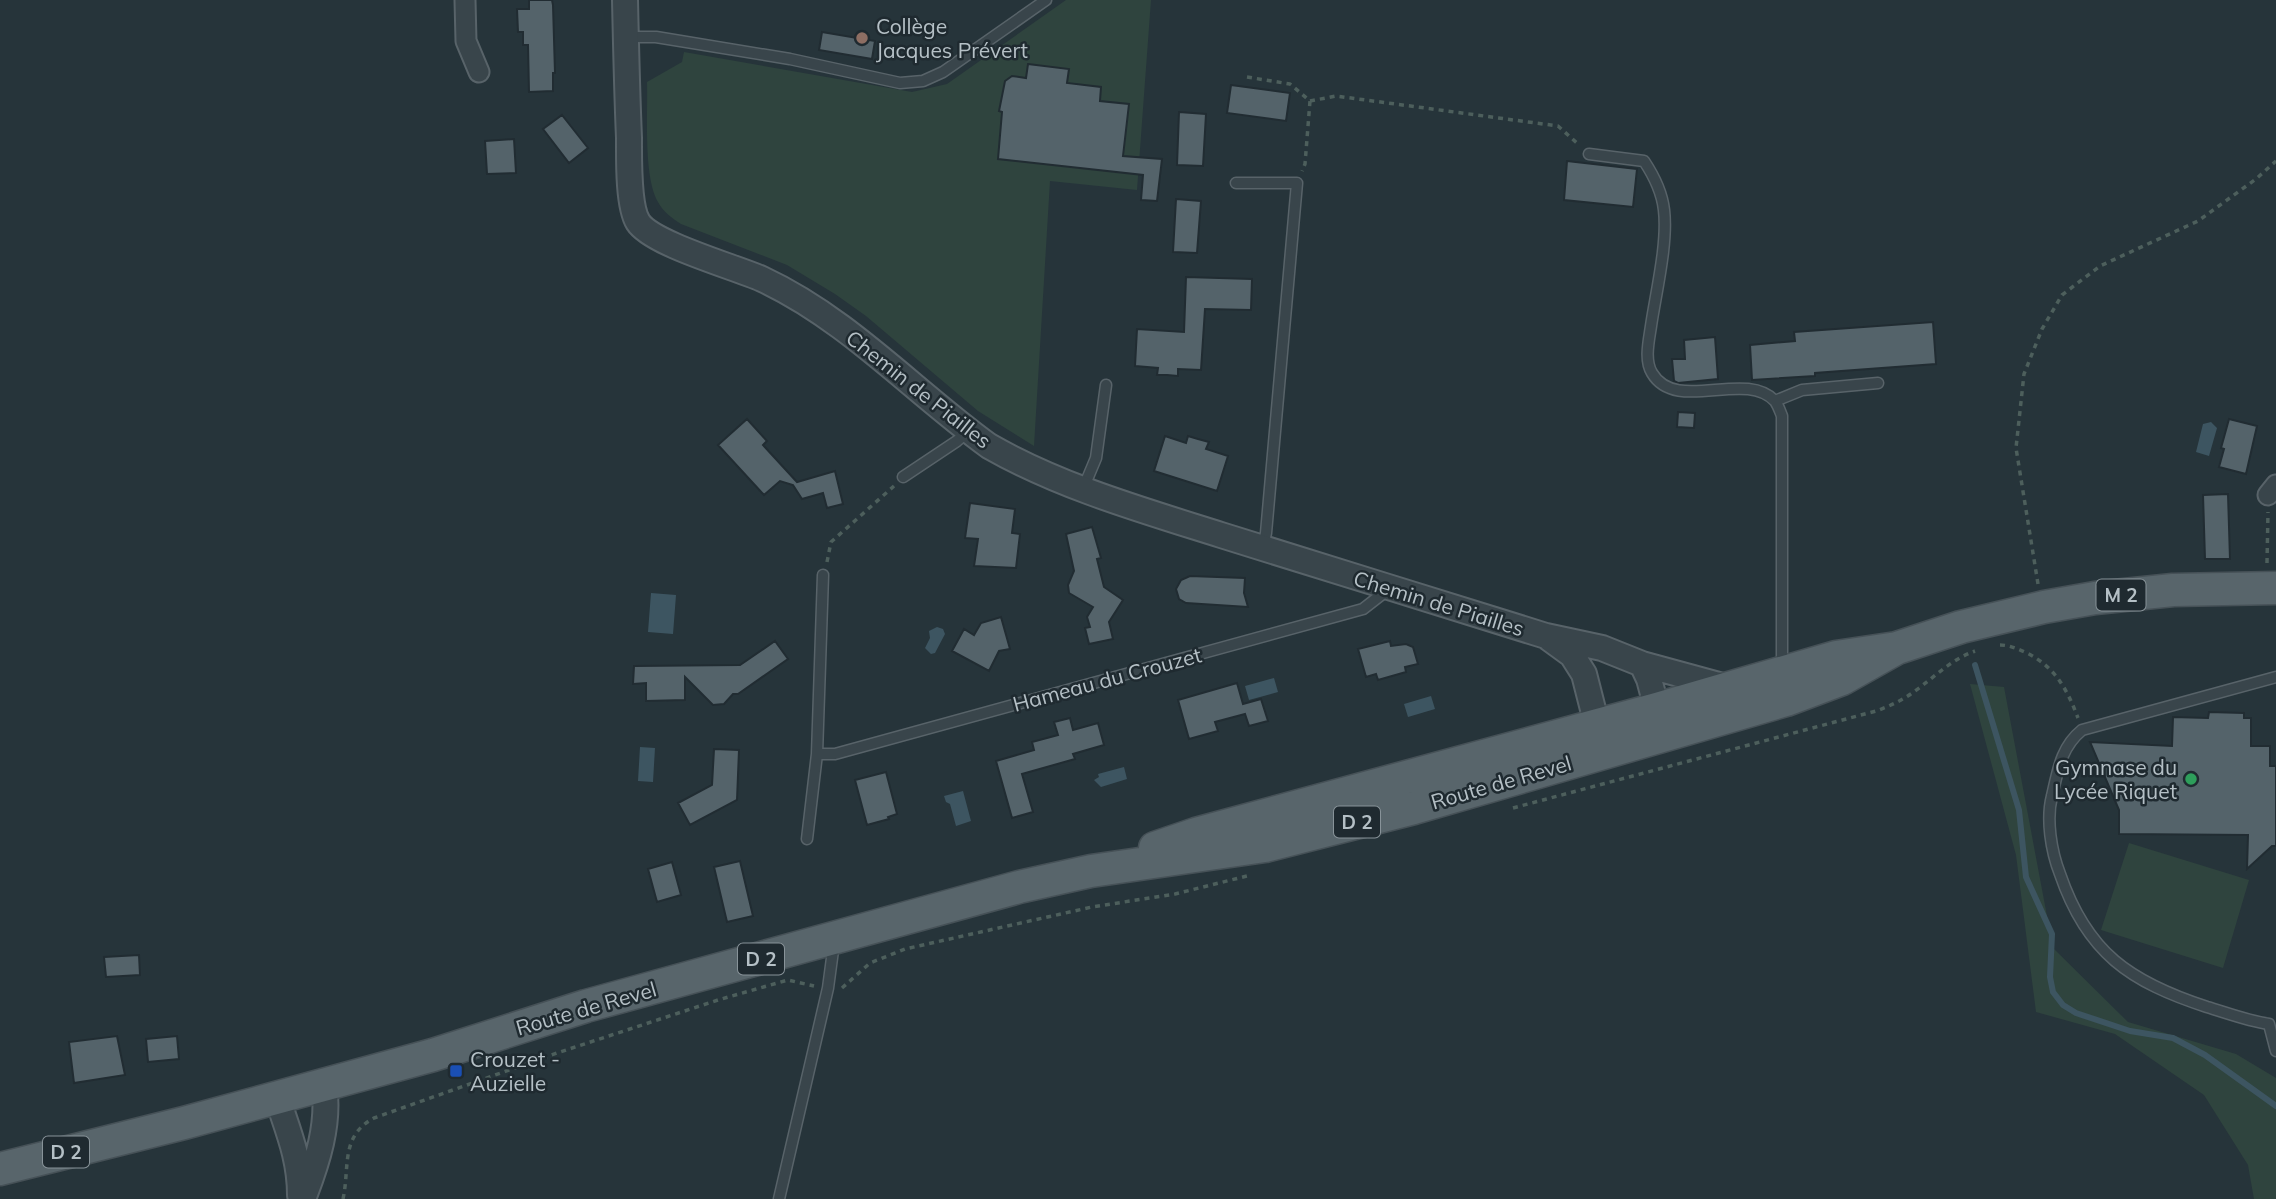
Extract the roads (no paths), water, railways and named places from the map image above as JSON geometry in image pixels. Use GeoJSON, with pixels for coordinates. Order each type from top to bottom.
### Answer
{"type":"FeatureCollection","features":[{"type":"Feature","properties":{"kind":"main road","name":"Route de Revel"},"geometry":{"type":"LineString","coordinates":[[0,1168],[433,1055],[586,1006],[1019,887],[1091,871],[1265,846],[1414,808],[1627,746],[1785,686],[1836,657],[1971,634],[2095,598],[2272,578]]}},
{"type":"Feature","properties":{"kind":"main road","name":"Route de Revel"},"geometry":{"type":"LineString","coordinates":[[1091,871],[1196,834],[1730,688],[1785,686]]}},
{"type":"Feature","properties":{"kind":"street"},"geometry":{"type":"LineString","coordinates":[[465,0],[466,41],[478,72]]}},
{"type":"Feature","properties":{"kind":"street","name":"Chemin de Piailles"},"geometry":{"type":"LineString","coordinates":[[625,0],[630,186],[636,221],[646,232],[666,243],[762,279],[800,300],[842,327],[968,431],[1009,457],[1083,489],[1546,636],[1602,648],[1642,664],[1730,688]]}},
{"type":"Feature","properties":{"kind":"street","name":"Chemin de Piailles"},"geometry":{"type":"LineString","coordinates":[[1546,636],[1572,655],[1584,674],[1597,724],[1627,746]]}},
{"type":"Feature","properties":{"kind":"street"},"geometry":{"type":"LineString","coordinates":[[1627,746],[1657,709],[1642,664]]}},
{"type":"Feature","properties":{"kind":"street"},"geometry":{"type":"LineString","coordinates":[[301,1199],[317,1163],[323,1135],[327,1102],[324,1085]]}},
{"type":"Feature","properties":{"kind":"street"},"geometry":{"type":"LineString","coordinates":[[277,1097],[296,1153],[301,1199]]}},
{"type":"Feature","properties":{"kind":"lane"},"geometry":{"type":"LineString","coordinates":[[625,37],[656,37],[790,59],[900,83],[923,81],[943,72],[1046,0]]}},
{"type":"Feature","properties":{"kind":"lane"},"geometry":{"type":"LineString","coordinates":[[1589,154],[1644,161],[1656,180],[1664,208],[1665,229],[1648,348],[1650,370],[1661,386],[1675,391],[1760,392],[1775,401],[1782,415],[1785,686]]}},
{"type":"Feature","properties":{"kind":"lane"},"geometry":{"type":"LineString","coordinates":[[1236,183],[1297,183],[1263,548]]}},
{"type":"Feature","properties":{"kind":"lane"},"geometry":{"type":"LineString","coordinates":[[1775,401],[1802,390],[1878,383]]}},
{"type":"Feature","properties":{"kind":"lane"},"geometry":{"type":"LineString","coordinates":[[1083,489],[1096,458],[1106,385]]}},
{"type":"Feature","properties":{"kind":"lane"},"geometry":{"type":"LineString","coordinates":[[903,477],[957,442],[968,431]]}},
{"type":"Feature","properties":{"kind":"lane"},"geometry":{"type":"LineString","coordinates":[[807,839],[817,754],[823,575]]}},
{"type":"Feature","properties":{"kind":"lane","name":"Hameau du Crouzet"},"geometry":{"type":"LineString","coordinates":[[817,754],[835,754],[1363,609],[1381,596],[1386,586]]}},
{"type":"Feature","properties":{"kind":"lane"},"geometry":{"type":"LineString","coordinates":[[2276,677],[2082,730],[2070,739],[2060,761],[2049,809],[2055,863],[2070,904],[2091,938],[2117,962],[2146,983],[2170,995],[2269,1024],[2276,1051]]}},
{"type":"Feature","properties":{"kind":"lane"},"geometry":{"type":"LineString","coordinates":[[779,1199],[828,988],[834,939]]}},
{"type":"Feature","properties":{"kind":"water"},"geometry":{"type":"Polygon","coordinates":[[[2211,422],[2217,428],[2209,456],[2196,452],[2203,424],[2211,422]]]}},
{"type":"Feature","properties":{"kind":"water"},"geometry":{"type":"Polygon","coordinates":[[[651,593],[676,595],[673,634],[648,632],[651,593]]]}},
{"type":"Feature","properties":{"kind":"water"},"geometry":{"type":"Polygon","coordinates":[[[937,627],[943,629],[945,634],[935,653],[931,654],[925,648],[930,638],[929,631],[937,627]]]}},
{"type":"Feature","properties":{"kind":"water"},"geometry":{"type":"Polygon","coordinates":[[[1274,678],[1278,692],[1249,700],[1245,686],[1274,678]]]}},
{"type":"Feature","properties":{"kind":"water"},"geometry":{"type":"Polygon","coordinates":[[[1431,696],[1435,709],[1408,717],[1404,704],[1431,696]]]}},
{"type":"Feature","properties":{"kind":"water"},"geometry":{"type":"Polygon","coordinates":[[[640,747],[655,748],[653,782],[638,781],[640,747]]]}},
{"type":"Feature","properties":{"kind":"water"},"geometry":{"type":"Polygon","coordinates":[[[1124,767],[1127,779],[1101,787],[1094,780],[1099,777],[1098,774],[1124,767]]]}},
{"type":"Feature","properties":{"kind":"water"},"geometry":{"type":"Polygon","coordinates":[[[963,791],[971,821],[956,826],[950,804],[944,796],[963,791]]]}},
{"type":"Feature","properties":{"kind":"waterway"},"geometry":{"type":"LineString","coordinates":[[1975,665],[2019,810],[2026,877],[2052,934],[2050,977],[2053,992],[2063,1005],[2076,1013],[2130,1031],[2173,1038],[2205,1055],[2276,1106]]}},
{"type":"Feature","properties":{"kind":"place","name":"Collège Jacques Prévert"},"geometry":{"type":"Point","coordinates":[862,38]}},
{"type":"Feature","properties":{"kind":"place","name":"Gymnase du Lycée Riquet"},"geometry":{"type":"Point","coordinates":[2191,779]}},
{"type":"Feature","properties":{"kind":"place","name":"Crouzet - Auzielle"},"geometry":{"type":"Point","coordinates":[456,1071]}}]}
